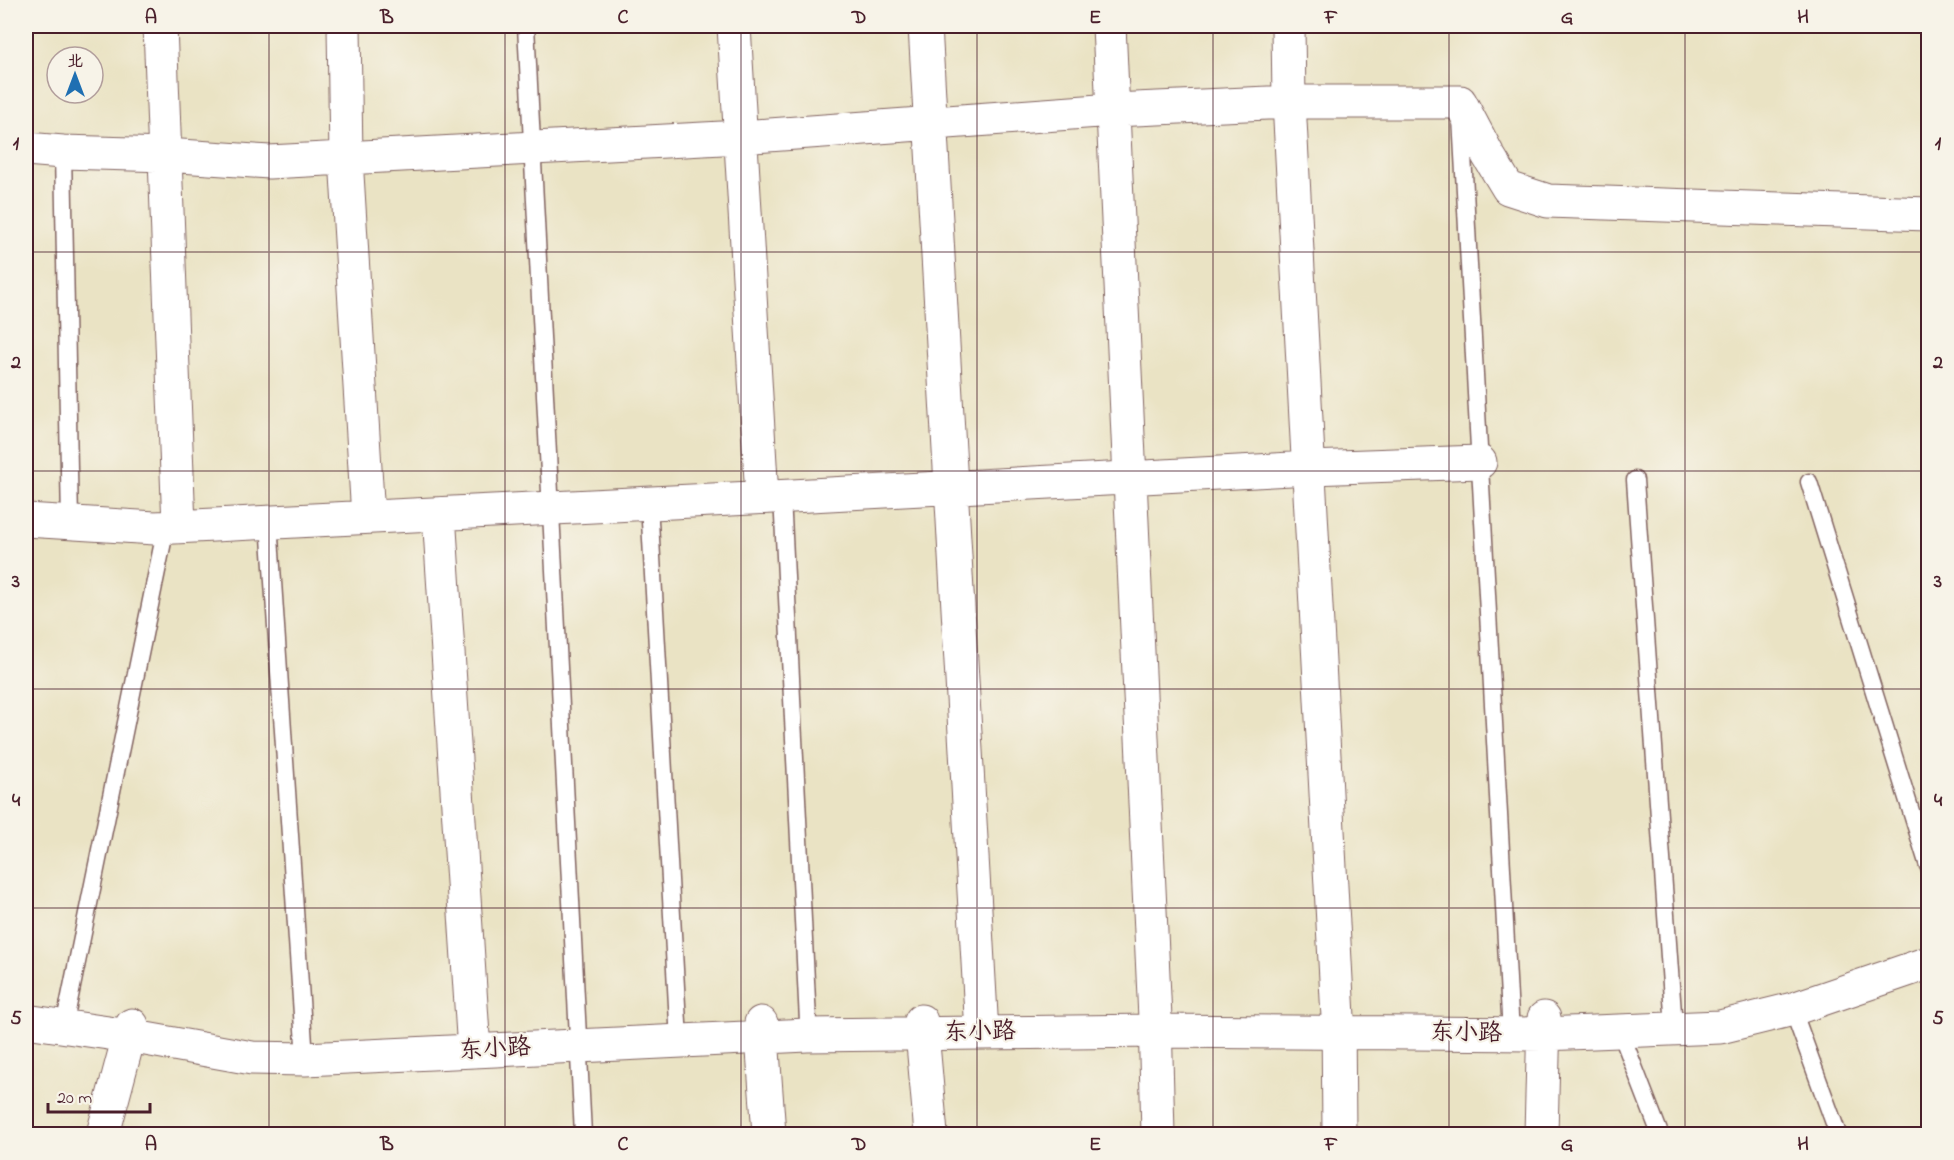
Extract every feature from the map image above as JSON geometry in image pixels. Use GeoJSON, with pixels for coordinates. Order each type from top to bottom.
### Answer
{"type":"FeatureCollection","features":[{"type":"Feature","properties":{"kind":"street"},"geometry":{"type":"LineString","coordinates":[[160,26],[166,155],[172,527]]}},
{"type":"Feature","properties":{"kind":"street"},"geometry":{"type":"LineString","coordinates":[[344,26],[346,158],[368,517]]}},
{"type":"Feature","properties":{"kind":"street"},"geometry":{"type":"LineString","coordinates":[[734,26],[741,137],[772,497]]}},
{"type":"Feature","properties":{"kind":"street"},"geometry":{"type":"LineString","coordinates":[[925,26],[982,1026]]}},
{"type":"Feature","properties":{"kind":"street"},"geometry":{"type":"LineString","coordinates":[[1109,26],[1155,1024],[1158,1134]]}},
{"type":"Feature","properties":{"kind":"street"},"geometry":{"type":"LineString","coordinates":[[1288,26],[1289,102],[1338,1025],[1339,1134]]}},
{"type":"Feature","properties":{"kind":"street"},"geometry":{"type":"LineString","coordinates":[[26,149],[269,162],[741,137],[1113,110],[1289,102],[1460,102],[1508,188],[1548,201],[1929,214]]}},
{"type":"Feature","properties":{"kind":"street"},"geometry":{"type":"LineString","coordinates":[[26,520],[172,527],[1310,468],[1480,462]]}},
{"type":"Feature","properties":{"kind":"street"},"geometry":{"type":"LineString","coordinates":[[439,514],[473,1044]]}},
{"type":"Feature","properties":{"kind":"street","name":"东小路"},"geometry":{"type":"LineString","coordinates":[[1790,1003],[1841,980],[1929,949]]}},
{"type":"Feature","properties":{"kind":"street","name":"东小路"},"geometry":{"type":"LineString","coordinates":[[26,1008],[65,1020],[131,1030],[252,1058],[304,1052],[808,1028],[1155,1024],[1527,1026],[1673,1021],[1790,1003],[1929,963]]}},
{"type":"Feature","properties":{"kind":"street","name":"东小路"},"geometry":{"type":"LineString","coordinates":[[26,1021],[65,1020]]}},
{"type":"Feature","properties":{"kind":"street"},"geometry":{"type":"LineString","coordinates":[[1527,1026],[1541,1134]]}},
{"type":"Feature","properties":{"kind":"street"},"geometry":{"type":"LineString","coordinates":[[922,1027],[931,1134]]}},
{"type":"Feature","properties":{"kind":"street"},"geometry":{"type":"LineString","coordinates":[[103,1134],[131,1030]]}},
{"type":"Feature","properties":{"kind":"street"},"geometry":{"type":"LineString","coordinates":[[761,1030],[769,1134]]}},
{"type":"Feature","properties":{"kind":"lane"},"geometry":{"type":"LineString","coordinates":[[526,26],[583,1134]]}},
{"type":"Feature","properties":{"kind":"lane"},"geometry":{"type":"LineString","coordinates":[[1460,102],[1480,462],[1527,1026]]}},
{"type":"Feature","properties":{"kind":"lane"},"geometry":{"type":"LineString","coordinates":[[63,152],[70,523]]}},
{"type":"Feature","properties":{"kind":"lane"},"geometry":{"type":"LineString","coordinates":[[1635,480],[1673,1021]]}},
{"type":"Feature","properties":{"kind":"lane"},"geometry":{"type":"LineString","coordinates":[[1809,482],[1929,866]]}},
{"type":"Feature","properties":{"kind":"lane"},"geometry":{"type":"LineString","coordinates":[[772,497],[808,1028]]}},
{"type":"Feature","properties":{"kind":"lane"},"geometry":{"type":"LineString","coordinates":[[648,503],[678,1034]]}},
{"type":"Feature","properties":{"kind":"lane"},"geometry":{"type":"LineString","coordinates":[[270,522],[304,1052]]}},
{"type":"Feature","properties":{"kind":"lane"},"geometry":{"type":"LineString","coordinates":[[65,1020],[172,527]]}},
{"type":"Feature","properties":{"kind":"lane"},"geometry":{"type":"LineString","coordinates":[[1790,1003],[1838,1134]]}},
{"type":"Feature","properties":{"kind":"lane"},"geometry":{"type":"LineString","coordinates":[[1617,1023],[1660,1134]]}}]}
